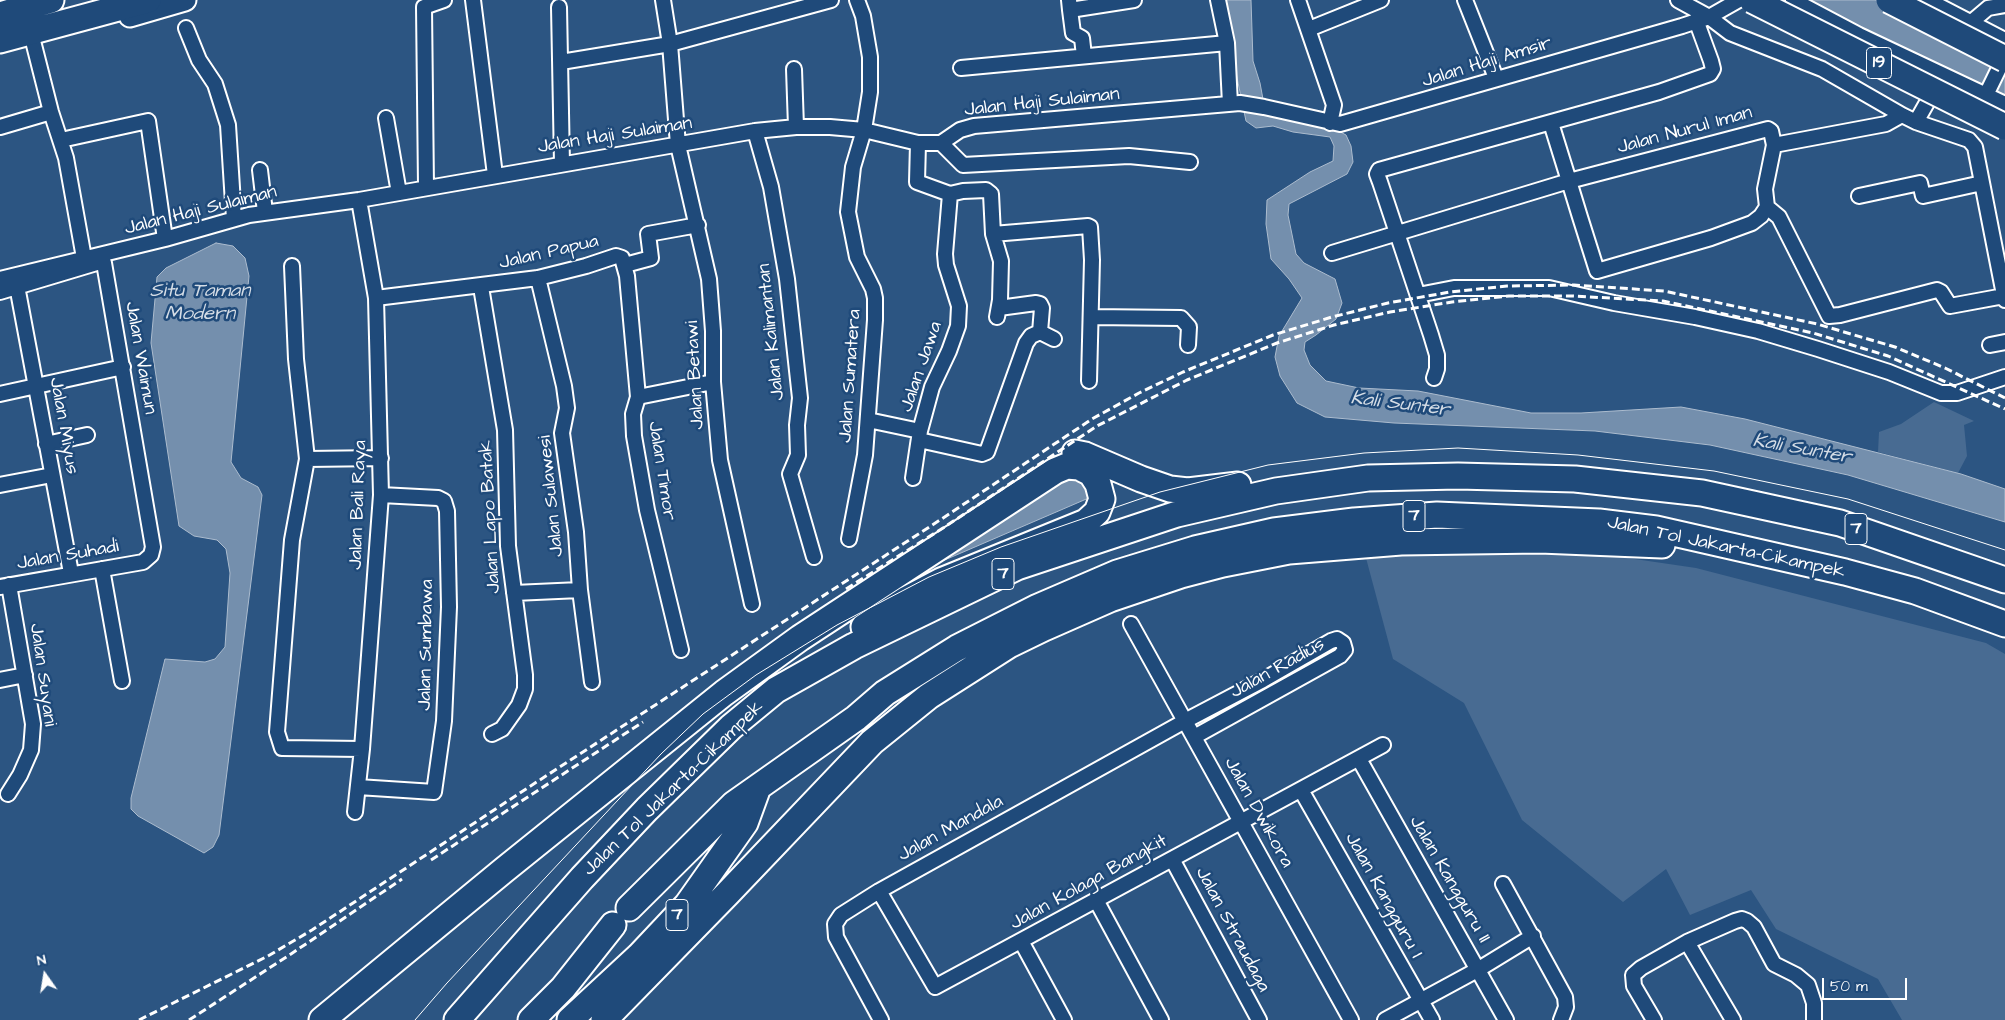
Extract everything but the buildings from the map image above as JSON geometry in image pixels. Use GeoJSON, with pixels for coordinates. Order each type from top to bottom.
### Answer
{"type":"FeatureCollection","features":[{"type":"Feature","properties":{"kind":"highway"},"geometry":{"type":"LineString","coordinates":[[0,15],[51,0]]}},
{"type":"Feature","properties":{"kind":"highway"},"geometry":{"type":"LineString","coordinates":[[0,40],[148,0]]}},
{"type":"Feature","properties":{"kind":"highway","name":"19"},"geometry":{"type":"LineString","coordinates":[[1752,0],[2005,127]]}},
{"type":"Feature","properties":{"kind":"highway"},"geometry":{"type":"LineString","coordinates":[[1889,0],[2005,57]]}},
{"type":"Feature","properties":{"kind":"highway"},"geometry":{"type":"LineString","coordinates":[[302,1020],[496,860],[716,683],[793,628],[1048,460],[1061,454],[1085,455],[1141,479],[1170,489],[1188,491],[1216,489],[1284,477],[1368,478]]}},
{"type":"Feature","properties":{"kind":"highway"},"geometry":{"type":"LineString","coordinates":[[322,1020],[504,870],[724,693],[800,638],[1055,471],[1067,466],[1079,467],[1091,473],[1098,484],[1102,499],[1097,512],[1086,522],[941,582],[907,599],[878,617],[783,686]]}},
{"type":"Feature","properties":{"kind":"highway","name":"Jalan Tol Jakarta–Cikampek"},"geometry":{"type":"LineString","coordinates":[[457,1020],[582,878],[647,809],[731,727],[783,686],[854,646],[1017,567],[1177,514],[1276,492],[1368,478],[1458,476],[1576,479],[1702,493],[1840,524],[2005,580]]}},
{"type":"Feature","properties":{"kind":"highway","name":"Jalan Tol Jakarta–Cikampek"},"geometry":{"type":"LineString","coordinates":[[531,1020],[563,988],[621,917],[734,804],[757,790],[856,718],[885,693],[957,648],[1038,607],[1118,573],[1195,549],[1274,531],[1354,521],[1437,515],[1599,522],[1656,529],[1817,565],[1907,588],[2005,624]]}},
{"type":"Feature","properties":{"kind":"highway"},"geometry":{"type":"LineString","coordinates":[[604,1020],[728,893],[848,765],[894,722],[929,696],[1009,645],[1110,599],[1180,575],[1289,551],[1421,542],[1540,540],[1674,546],[1714,543]]}},
{"type":"Feature","properties":{"kind":"highway","name":"7"},"geometry":{"type":"LineString","coordinates":[[570,1020],[639,956],[687,905],[745,823],[757,790]]}},
{"type":"Feature","properties":{"kind":"main road"},"geometry":{"type":"LineString","coordinates":[[0,48],[73,32],[185,0]]}},
{"type":"Feature","properties":{"kind":"main road"},"geometry":{"type":"LineString","coordinates":[[1920,0],[2005,44]]}},
{"type":"Feature","properties":{"kind":"street"},"geometry":{"type":"LineString","coordinates":[[426,187],[424,7],[444,0]]}},
{"type":"Feature","properties":{"kind":"street"},"geometry":{"type":"LineString","coordinates":[[473,0],[495,175]]}},
{"type":"Feature","properties":{"kind":"street","name":"Jalan Betawi"},"geometry":{"type":"LineString","coordinates":[[663,0],[670,44],[678,145],[709,279],[714,331],[713,382],[720,460],[752,604]]}},
{"type":"Feature","properties":{"kind":"street"},"geometry":{"type":"LineString","coordinates":[[562,62],[670,44],[831,0]]}},
{"type":"Feature","properties":{"kind":"street","name":"Jalan Sumatera"},"geometry":{"type":"LineString","coordinates":[[849,540],[860,484],[868,420],[876,320],[873,289],[857,257],[848,212],[853,167],[864,130],[870,92],[870,57],[863,16],[857,0]]}},
{"type":"Feature","properties":{"kind":"street"},"geometry":{"type":"LineString","coordinates":[[1084,56],[1082,38],[1073,33],[1070,5],[1134,0]]}},
{"type":"Feature","properties":{"kind":"street"},"geometry":{"type":"LineString","coordinates":[[1218,0],[1227,43],[1235,104]]}},
{"type":"Feature","properties":{"kind":"street"},"geometry":{"type":"LineString","coordinates":[[1298,0],[1334,105],[1330,122]]}},
{"type":"Feature","properties":{"kind":"street"},"geometry":{"type":"LineString","coordinates":[[1309,29],[1381,0]]}},
{"type":"Feature","properties":{"kind":"street"},"geometry":{"type":"LineString","coordinates":[[1465,0],[1496,78]]}},
{"type":"Feature","properties":{"kind":"street"},"geometry":{"type":"LineString","coordinates":[[1678,0],[1702,18],[1730,33],[1822,69],[1916,122],[1969,140],[1975,147],[2004,298],[1950,306],[1941,292],[1937,290],[1840,315],[1829,316],[1779,217],[1767,207]]}},
{"type":"Feature","properties":{"kind":"street","name":"Jalan Haji Amsir"},"geometry":{"type":"LineString","coordinates":[[1235,104],[1264,107],[1340,124],[1682,26],[1739,0]]}},
{"type":"Feature","properties":{"kind":"street"},"geometry":{"type":"LineString","coordinates":[[1793,0],[1942,75],[1988,92],[2005,104]]}},
{"type":"Feature","properties":{"kind":"street"},"geometry":{"type":"LineString","coordinates":[[1972,27],[1975,19],[1988,8],[2005,5]]}},
{"type":"Feature","properties":{"kind":"street"},"geometry":{"type":"LineString","coordinates":[[559,7],[562,62],[562,164]]}},
{"type":"Feature","properties":{"kind":"street"},"geometry":{"type":"LineString","coordinates":[[1434,378],[1437,369],[1437,355],[1377,174],[1379,170],[1659,92],[1710,74],[1713,69],[1702,18]]}},
{"type":"Feature","properties":{"kind":"street"},"geometry":{"type":"LineString","coordinates":[[186,28],[200,60],[215,84],[228,125],[234,218]]}},
{"type":"Feature","properties":{"kind":"street"},"geometry":{"type":"LineString","coordinates":[[33,41],[51,112],[66,158],[84,258]]}},
{"type":"Feature","properties":{"kind":"street"},"geometry":{"type":"LineString","coordinates":[[961,68],[1227,43]]}},
{"type":"Feature","properties":{"kind":"street"},"geometry":{"type":"LineString","coordinates":[[1988,92],[2005,57]]}},
{"type":"Feature","properties":{"kind":"street"},"geometry":{"type":"LineString","coordinates":[[794,69],[796,127]]}},
{"type":"Feature","properties":{"kind":"street"},"geometry":{"type":"LineString","coordinates":[[1916,122],[1942,75]]}},
{"type":"Feature","properties":{"kind":"street","name":"Jalan Haji Sulaiman"},"geometry":{"type":"LineString","coordinates":[[0,278],[165,239],[234,218],[265,212],[359,200],[755,131],[796,127],[830,127],[864,130],[918,143],[940,143],[960,130],[974,126],[1235,104]]}},
{"type":"Feature","properties":{"kind":"street"},"geometry":{"type":"LineString","coordinates":[[0,127],[51,112]]}},
{"type":"Feature","properties":{"kind":"street","name":"Jalan Nurul Iman"},"geometry":{"type":"LineString","coordinates":[[1332,253],[1569,181],[1768,129],[1771,130],[1774,145],[1886,124],[1902,115]]}},
{"type":"Feature","properties":{"kind":"street"},"geometry":{"type":"LineString","coordinates":[[386,118],[399,192]]}},
{"type":"Feature","properties":{"kind":"street"},"geometry":{"type":"LineString","coordinates":[[61,140],[147,120],[165,239]]}},
{"type":"Feature","properties":{"kind":"street"},"geometry":{"type":"LineString","coordinates":[[1551,123],[1597,271],[1711,238],[1752,223],[1761,216],[1767,207],[1765,190],[1774,145]]}},
{"type":"Feature","properties":{"kind":"street","name":"Jalan Kalimantan"},"geometry":{"type":"LineString","coordinates":[[755,131],[771,186],[787,279],[800,398],[797,425],[798,454],[790,474],[814,557]]}},
{"type":"Feature","properties":{"kind":"street"},"geometry":{"type":"LineString","coordinates":[[918,143],[917,182],[950,194],[962,191],[986,190],[990,192],[993,234],[1001,261],[998,313],[1036,303],[1040,304],[1042,308],[1040,332]]}},
{"type":"Feature","properties":{"kind":"street"},"geometry":{"type":"LineString","coordinates":[[940,143],[964,164],[1129,156],[1190,162]]}},
{"type":"Feature","properties":{"kind":"street"},"geometry":{"type":"LineString","coordinates":[[260,170],[265,212]]}},
{"type":"Feature","properties":{"kind":"street"},"geometry":{"type":"LineString","coordinates":[[1859,196],[1920,183],[1923,196],[1925,196],[1982,183]]}},
{"type":"Feature","properties":{"kind":"street","name":"Jalan Jawa"},"geometry":{"type":"LineString","coordinates":[[913,478],[919,435],[932,387],[949,351],[958,326],[959,306],[946,266],[945,254],[950,194]]}},
{"type":"Feature","properties":{"kind":"street","name":"Jalan Bali Raya"},"geometry":{"type":"LineString","coordinates":[[355,812],[362,749],[381,495],[376,298],[359,200]]}},
{"type":"Feature","properties":{"kind":"street","name":"Jalan Papua"},"geometry":{"type":"LineString","coordinates":[[376,298],[481,287],[538,278],[616,256],[622,258],[625,265],[651,258],[648,234],[698,225]]}},
{"type":"Feature","properties":{"kind":"street"},"geometry":{"type":"LineString","coordinates":[[993,234],[1089,226],[1092,260],[1089,381]]}},
{"type":"Feature","properties":{"kind":"street","name":"Jalan Waimun"},"geometry":{"type":"LineString","coordinates":[[0,292],[103,262],[123,367],[153,547],[151,555],[143,562]]}},
{"type":"Feature","properties":{"kind":"street","name":"Jalan Timor"},"geometry":{"type":"LineString","coordinates":[[625,265],[638,397],[633,414],[634,436],[647,510],[681,650]]}},
{"type":"Feature","properties":{"kind":"street"},"geometry":{"type":"LineString","coordinates":[[292,266],[296,359],[307,459],[292,540],[277,732],[282,748],[362,749]]}},
{"type":"Feature","properties":{"kind":"street","name":"Jalan Sulawesi"},"geometry":{"type":"LineString","coordinates":[[538,278],[565,393],[567,408],[562,433],[576,532],[580,590],[592,682]]}},
{"type":"Feature","properties":{"kind":"street","name":"Jalan Miyus"},"geometry":{"type":"LineString","coordinates":[[17,286],[71,573]]}},
{"type":"Feature","properties":{"kind":"street","name":"Jalan Lapo Batak"},"geometry":{"type":"LineString","coordinates":[[481,287],[505,430],[508,546],[525,675],[524,689],[519,705],[502,728],[492,734]]}},
{"type":"Feature","properties":{"kind":"street"},"geometry":{"type":"LineString","coordinates":[[1418,295],[1454,288],[1549,288],[1758,331],[1845,357],[1941,392],[1957,394],[2005,378]]}},
{"type":"Feature","properties":{"kind":"street"},"geometry":{"type":"LineString","coordinates":[[1091,317],[1181,318],[1189,327],[1188,345]]}},
{"type":"Feature","properties":{"kind":"street"},"geometry":{"type":"LineString","coordinates":[[868,420],[982,454],[987,452],[1026,343],[1032,336],[1040,332]]}},
{"type":"Feature","properties":{"kind":"street"},"geometry":{"type":"LineString","coordinates":[[1040,332],[1054,340]]}},
{"type":"Feature","properties":{"kind":"street"},"geometry":{"type":"LineString","coordinates":[[1990,345],[2005,342]]}},
{"type":"Feature","properties":{"kind":"street"},"geometry":{"type":"LineString","coordinates":[[0,394],[123,367]]}},
{"type":"Feature","properties":{"kind":"street"},"geometry":{"type":"LineString","coordinates":[[638,397],[713,382]]}},
{"type":"Feature","properties":{"kind":"street"},"geometry":{"type":"LineString","coordinates":[[46,444],[87,435]]}},
{"type":"Feature","properties":{"kind":"street"},"geometry":{"type":"LineString","coordinates":[[307,459],[381,458]]}},
{"type":"Feature","properties":{"kind":"street"},"geometry":{"type":"LineString","coordinates":[[0,485],[52,475]]}},
{"type":"Feature","properties":{"kind":"street","name":"Jalan Sumbawa"},"geometry":{"type":"LineString","coordinates":[[358,787],[434,792],[444,722],[449,607],[447,511],[442,500],[381,495]]}},
{"type":"Feature","properties":{"kind":"street","name":"Jalan Suhadi"},"geometry":{"type":"LineString","coordinates":[[5,586],[143,562]]}},
{"type":"Feature","properties":{"kind":"street"},"geometry":{"type":"LineString","coordinates":[[102,569],[122,681]]}},
{"type":"Feature","properties":{"kind":"street","name":"Jalan Suyani"},"geometry":{"type":"LineString","coordinates":[[5,586],[31,704],[33,736],[31,750],[20,775],[8,794]]}},
{"type":"Feature","properties":{"kind":"street"},"geometry":{"type":"LineString","coordinates":[[514,593],[580,590]]}},
{"type":"Feature","properties":{"kind":"street","name":"Jalan Dwikora"},"geometry":{"type":"LineString","coordinates":[[1131,624],[1351,1020]]}},
{"type":"Feature","properties":{"kind":"street","name":"Jalan Radius"},"geometry":{"type":"LineString","coordinates":[[1185,721],[1263,680],[1331,641],[1340,640],[1344,645],[1345,650],[1340,656],[1194,737]]}},
{"type":"Feature","properties":{"kind":"street"},"geometry":{"type":"LineString","coordinates":[[0,680],[25,675]]}},
{"type":"Feature","properties":{"kind":"street"},"geometry":{"type":"LineString","coordinates":[[1263,680],[1271,694]]}},
{"type":"Feature","properties":{"kind":"street","name":"Jalan Mandala"},"geometry":{"type":"LineString","coordinates":[[881,1020],[838,942],[835,930],[837,919],[841,915],[879,891],[1185,721]]}},
{"type":"Feature","properties":{"kind":"street","name":"Jalan Kolaga Bangkit"},"geometry":{"type":"LineString","coordinates":[[879,891],[935,988],[1383,745]]}},
{"type":"Feature","properties":{"kind":"street","name":"Jalan Kangguru II"},"geometry":{"type":"LineString","coordinates":[[1359,759],[1479,969],[1506,1020]]}},
{"type":"Feature","properties":{"kind":"street","name":"Jalan Kangguru I"},"geometry":{"type":"LineString","coordinates":[[1302,790],[1432,1020]]}},
{"type":"Feature","properties":{"kind":"street","name":"Jalan Straudaga"},"geometry":{"type":"LineString","coordinates":[[1172,859],[1259,1020]]}},
{"type":"Feature","properties":{"kind":"street"},"geometry":{"type":"LineString","coordinates":[[1503,884],[1565,997],[1566,1007],[1561,1020]]}},
{"type":"Feature","properties":{"kind":"street"},"geometry":{"type":"LineString","coordinates":[[1096,900],[1161,1020]]}},
{"type":"Feature","properties":{"kind":"street"},"geometry":{"type":"LineString","coordinates":[[1654,1020],[1634,986],[1633,975],[1641,968],[1687,942],[1738,919],[1748,920],[1754,926],[1774,964],[1796,975],[1808,986],[1814,1003],[1814,1020]]}},
{"type":"Feature","properties":{"kind":"street"},"geometry":{"type":"LineString","coordinates":[[1385,1020],[1479,969],[1533,936]]}},
{"type":"Feature","properties":{"kind":"street"},"geometry":{"type":"LineString","coordinates":[[1021,941],[1064,1020]]}},
{"type":"Feature","properties":{"kind":"street"},"geometry":{"type":"LineString","coordinates":[[1687,942],[1732,1020]]}},
{"type":"Feature","properties":{"kind":"shaded area"},"geometry":{"type":"Polygon","coordinates":[[[1934,402],[1974,421],[1964,425],[1967,456],[1958,473],[1878,452],[1879,432],[1901,424],[1934,402]]]}},
{"type":"Feature","properties":{"kind":"shaded area"},"geometry":{"type":"Polygon","coordinates":[[[1451,532],[1696,568],[1986,643],[2005,654],[2005,1020],[1902,1020],[1878,979],[1776,929],[1751,890],[1690,915],[1666,869],[1623,902],[1522,820],[1464,703],[1393,659],[1366,558],[1451,532]]]}},
{"type":"Feature","properties":{"kind":"water","name":"Kali Sunter"},"geometry":{"type":"Polygon","coordinates":[[[1226,0],[1251,0],[1253,61],[1260,83],[1265,110],[1333,128],[1346,135],[1351,146],[1353,162],[1347,174],[1289,204],[1288,215],[1296,254],[1304,263],[1335,279],[1342,303],[1336,319],[1305,342],[1304,350],[1310,365],[1326,381],[1359,388],[1418,391],[1531,413],[1581,413],[1681,407],[1745,419],[1961,474],[2005,489],[2005,522],[1848,475],[1710,445],[1595,431],[1394,423],[1325,417],[1297,403],[1280,376],[1275,357],[1279,336],[1302,298],[1289,279],[1271,259],[1266,224],[1267,200],[1310,172],[1333,161],[1334,146],[1330,137],[1293,132],[1273,126],[1256,128],[1246,121],[1235,68],[1233,39],[1226,13],[1226,0]]]}},
{"type":"Feature","properties":{"kind":"water"},"geometry":{"type":"Polygon","coordinates":[[[1810,0],[1875,0],[2005,64],[2005,95],[1887,41],[1810,0]]]}},
{"type":"Feature","properties":{"kind":"water","name":"Situ Taman Modern"},"geometry":{"type":"Polygon","coordinates":[[[216,243],[233,246],[245,258],[249,276],[231,462],[241,478],[258,487],[262,495],[219,835],[213,847],[204,853],[138,816],[131,809],[131,798],[165,659],[205,662],[215,659],[225,647],[230,573],[226,549],[217,540],[194,536],[179,526],[151,343],[157,277],[166,268],[216,243]]]}},
{"type":"Feature","properties":{"kind":"water"},"geometry":{"type":"Polygon","coordinates":[[[1071,473],[1081,473],[1091,497],[940,562],[1071,473]]]}},
{"type":"Feature","properties":{"kind":"tram line"},"geometry":{"type":"LineString","coordinates":[[415,1020],[447,983],[661,754],[703,714],[756,675],[837,625],[929,577],[1001,547],[1160,492],[1268,465],[1364,453],[1458,448],[1578,455],[1714,471],[1848,499],[2005,550]]}},
{"type":"Feature","properties":{"kind":"railway"},"geometry":{"type":"LineString","coordinates":[[139,1020],[268,956],[312,930],[1092,419],[1139,393],[1183,372],[1273,335],[1332,317],[1388,303],[1450,292],[1507,286],[1574,285],[1664,291],[1817,324],[1895,347],[1945,368],[2005,398]]}},
{"type":"Feature","properties":{"kind":"railway"},"geometry":{"type":"LineString","coordinates":[[846,589],[943,528],[1097,426],[1187,380],[1277,343],[1334,325],[1390,312],[1452,302],[1509,296],[1573,296],[1663,301],[1813,333],[1888,356],[2005,409]]}},
{"type":"Feature","properties":{"kind":"railway"},"geometry":{"type":"LineString","coordinates":[[431,860],[643,722]]}},
{"type":"Feature","properties":{"kind":"railway"},"geometry":{"type":"LineString","coordinates":[[189,1020],[402,879]]}}]}
